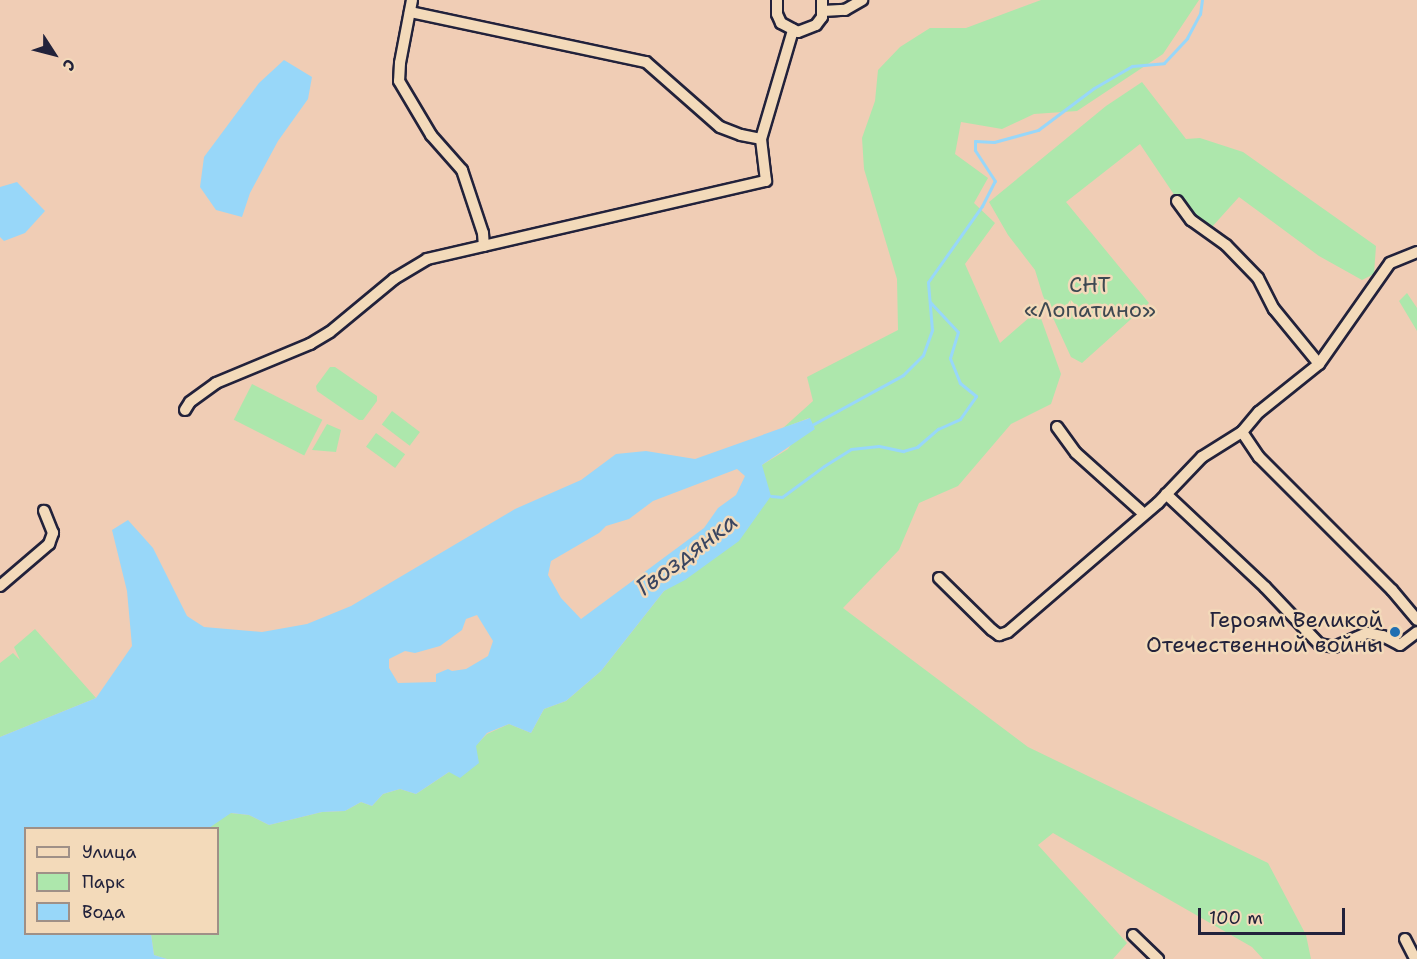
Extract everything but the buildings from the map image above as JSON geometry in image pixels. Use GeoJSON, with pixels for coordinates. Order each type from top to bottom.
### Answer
{"type":"FeatureCollection","features":[{"type":"Feature","properties":{"kind":"street"},"geometry":{"type":"LineString","coordinates":[[412,0],[399,81],[430,135],[462,170],[483,233],[484,246]]}},
{"type":"Feature","properties":{"kind":"street"},"geometry":{"type":"LineString","coordinates":[[777,0],[777,14],[781,23],[793,30],[808,31],[816,25],[823,6],[845,10],[862,0]]}},
{"type":"Feature","properties":{"kind":"street"},"geometry":{"type":"LineString","coordinates":[[410,12],[646,62],[720,127],[761,139]]}},
{"type":"Feature","properties":{"kind":"street"},"geometry":{"type":"LineString","coordinates":[[185,410],[190,402],[216,383],[310,344],[330,332],[414,266],[427,259],[766,181],[761,139],[793,30]]}},
{"type":"Feature","properties":{"kind":"street"},"geometry":{"type":"LineString","coordinates":[[1177,201],[1191,220],[1226,246],[1258,278],[1274,309],[1319,364]]}},
{"type":"Feature","properties":{"kind":"street"},"geometry":{"type":"LineString","coordinates":[[939,578],[999,635],[1008,632],[1144,514],[1202,457],[1242,432],[1259,412],[1319,364],[1390,263],[1417,252]]}},
{"type":"Feature","properties":{"kind":"street"},"geometry":{"type":"LineString","coordinates":[[1057,427],[1076,453],[1144,514]]}},
{"type":"Feature","properties":{"kind":"street"},"geometry":{"type":"LineString","coordinates":[[1242,432],[1258,457],[1392,590],[1417,620]]}},
{"type":"Feature","properties":{"kind":"street"},"geometry":{"type":"LineString","coordinates":[[1166,494],[1265,587],[1319,644],[1334,647],[1367,633],[1383,636],[1400,645],[1417,632]]}},
{"type":"Feature","properties":{"kind":"street"},"geometry":{"type":"LineString","coordinates":[[0,586],[49,544],[53,533],[44,511]]}},
{"type":"Feature","properties":{"kind":"street"},"geometry":{"type":"LineString","coordinates":[[1133,935],[1158,959]]}},
{"type":"Feature","properties":{"kind":"street"},"geometry":{"type":"LineString","coordinates":[[1405,939],[1415,959]]}},
{"type":"Feature","properties":{"kind":"green space"},"geometry":{"type":"Polygon","coordinates":[[[1041,0],[1199,0],[1163,54],[1077,111],[1034,114],[1002,129],[961,122],[955,154],[988,178],[974,203],[995,223],[965,264],[1000,343],[1038,310],[1061,374],[1051,404],[1011,424],[958,486],[919,503],[899,550],[843,608],[1028,747],[1268,863],[1306,935],[1311,959],[1263,959],[1252,947],[1053,833],[1038,845],[1127,943],[1113,959],[167,959],[154,955],[151,935],[219,935],[219,827],[211,826],[230,813],[249,815],[269,825],[322,812],[345,811],[361,802],[372,806],[383,794],[400,789],[416,794],[449,772],[487,734],[509,724],[531,733],[544,709],[566,701],[601,671],[664,591],[708,562],[762,465],[788,449],[809,418],[783,428],[813,401],[807,377],[898,330],[897,279],[864,169],[862,138],[875,101],[878,70],[900,47],[930,28],[966,28],[1041,0]]]}},
{"type":"Feature","properties":{"kind":"green space","name":"СНТ «Лопатино»"},"geometry":{"type":"Polygon","coordinates":[[[1142,82],[1186,139],[1200,138],[1243,152],[1376,246],[1374,274],[1362,280],[1319,256],[1239,197],[1211,228],[1201,223],[1177,199],[1140,144],[1066,202],[1149,303],[1082,363],[1071,357],[1043,296],[1035,270],[1008,235],[989,202],[1106,106],[1142,82]]]}},
{"type":"Feature","properties":{"kind":"green space"},"geometry":{"type":"Polygon","coordinates":[[[1407,293],[1417,308],[1417,331],[1399,301],[1407,293]]]}},
{"type":"Feature","properties":{"kind":"green space"},"geometry":{"type":"Polygon","coordinates":[[[330,367],[335,367],[377,396],[377,401],[363,420],[359,420],[317,391],[316,386],[330,367]]]}},
{"type":"Feature","properties":{"kind":"green space"},"geometry":{"type":"Polygon","coordinates":[[[252,384],[322,420],[304,456],[234,420],[252,384]]]}},
{"type":"Feature","properties":{"kind":"green space"},"geometry":{"type":"Polygon","coordinates":[[[392,411],[420,432],[410,446],[382,425],[392,411]]]}},
{"type":"Feature","properties":{"kind":"green space"},"geometry":{"type":"Polygon","coordinates":[[[327,424],[341,430],[336,452],[312,450],[327,424]]]}},
{"type":"Feature","properties":{"kind":"green space"},"geometry":{"type":"Polygon","coordinates":[[[376,433],[405,454],[395,468],[366,447],[376,433]]]}},
{"type":"Feature","properties":{"kind":"green space"},"geometry":{"type":"Polygon","coordinates":[[[35,629],[96,698],[0,737],[0,663],[13,653],[20,660],[14,647],[35,629]]]}},
{"type":"Feature","properties":{"kind":"water"},"geometry":{"type":"Polygon","coordinates":[[[284,60],[312,77],[308,99],[278,141],[250,193],[242,217],[216,210],[200,187],[204,157],[259,83],[284,60]]]}},
{"type":"Feature","properties":{"kind":"water"},"geometry":{"type":"Polygon","coordinates":[[[17,182],[45,211],[25,233],[4,241],[0,237],[0,187],[17,182]]]}},
{"type":"Feature","properties":{"kind":"water"},"geometry":{"type":"Polygon","coordinates":[[[810,418],[815,429],[762,465],[771,496],[739,541],[685,580],[664,591],[601,671],[566,701],[544,709],[531,733],[509,724],[487,733],[476,746],[479,763],[460,778],[449,772],[416,794],[400,789],[383,794],[372,806],[361,802],[345,811],[322,812],[269,825],[249,815],[231,813],[210,827],[24,827],[24,935],[151,935],[154,955],[167,959],[0,959],[0,737],[96,698],[132,646],[127,591],[112,530],[128,520],[153,548],[187,616],[204,627],[262,632],[307,624],[351,606],[515,509],[581,480],[616,454],[646,451],[695,459],[810,418]],[[737,469],[653,501],[629,519],[606,526],[599,533],[551,561],[548,575],[561,598],[581,619],[704,528],[718,508],[736,495],[745,476],[737,469]],[[477,615],[466,619],[462,630],[440,646],[415,653],[405,651],[389,659],[389,668],[398,683],[436,682],[436,674],[448,669],[452,671],[466,669],[488,656],[493,641],[477,615]]]}},
{"type":"Feature","properties":{"kind":"waterway","name":"Гвоздянка"},"geometry":{"type":"LineString","coordinates":[[810,426],[903,375],[923,355],[932,330],[928,282],[982,206],[995,181],[975,150],[975,141],[994,142],[1038,130],[1094,88],[1132,66],[1164,63],[1187,38],[1200,14],[1202,0]]}},
{"type":"Feature","properties":{"kind":"waterway"},"geometry":{"type":"LineString","coordinates":[[771,496],[782,497],[851,449],[879,446],[903,451],[917,447],[938,429],[960,419],[976,396],[960,383],[950,358],[958,332],[930,302]]}},
{"type":"Feature","properties":{"kind":"place","name":"Героям Великой Отечественной войны"},"geometry":{"type":"Point","coordinates":[1395,632]}}]}
